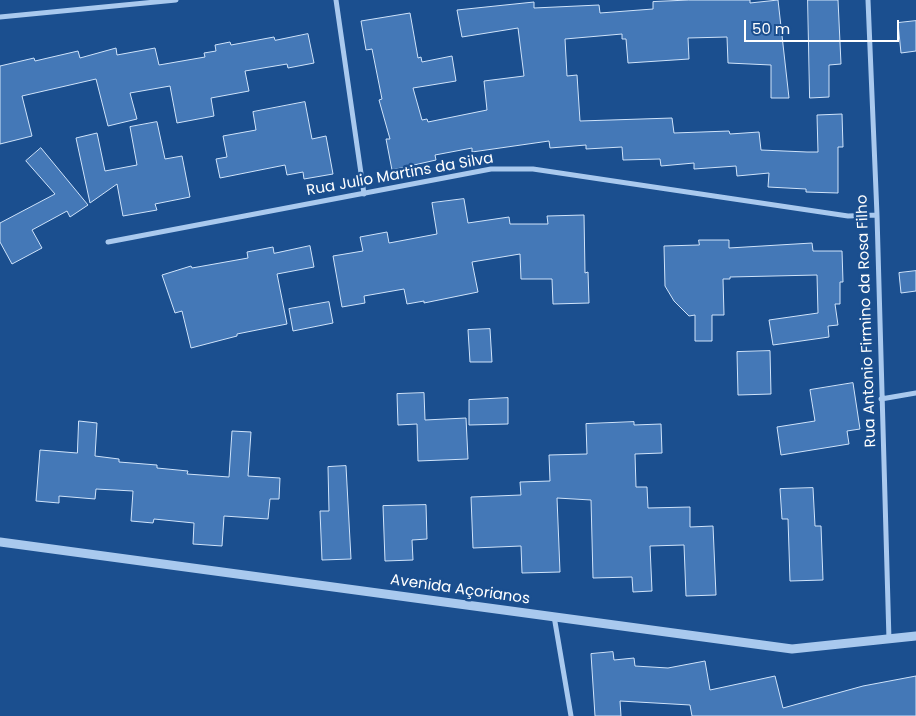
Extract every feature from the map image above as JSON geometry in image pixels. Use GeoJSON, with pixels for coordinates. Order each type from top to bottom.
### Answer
{"type":"FeatureCollection","features":[{"type":"Feature","properties":{"kind":"street"},"geometry":{"type":"LineString","coordinates":[[0,17],[176,0]]}},
{"type":"Feature","properties":{"kind":"street"},"geometry":{"type":"LineString","coordinates":[[336,0],[364,194]]}},
{"type":"Feature","properties":{"kind":"street","name":"Rua Antonio Firmino da Rosa Filho"},"geometry":{"type":"LineString","coordinates":[[868,0],[877,215],[881,398],[890,641]]}},
{"type":"Feature","properties":{"kind":"street","name":"Rua Julio Martins da Silva"},"geometry":{"type":"LineString","coordinates":[[108,242],[491,169],[533,169],[848,216],[877,215]]}},
{"type":"Feature","properties":{"kind":"street"},"geometry":{"type":"LineString","coordinates":[[881,398],[916,393]]}},
{"type":"Feature","properties":{"kind":"street","name":"Avenida Açorianos"},"geometry":{"type":"LineString","coordinates":[[0,542],[554,616],[792,650],[890,641],[916,636]]}},
{"type":"Feature","properties":{"kind":"street"},"geometry":{"type":"LineString","coordinates":[[554,616],[571,716]]}},
{"type":"Feature","properties":{"kind":"building"},"geometry":{"type":"Polygon","coordinates":[[[750,0],[750,3],[778,0],[789,98],[771,98],[771,65],[728,63],[727,37],[688,38],[689,59],[628,63],[626,39],[622,39],[622,34],[565,39],[567,76],[577,75],[580,121],[672,118],[674,133],[729,131],[730,134],[759,132],[761,150],[818,152],[817,115],[842,114],[843,147],[838,147],[838,193],[806,192],[806,189],[768,187],[769,173],[737,176],[736,166],[694,169],[694,163],[661,166],[660,159],[623,160],[622,147],[586,149],[586,145],[550,148],[549,141],[472,152],[472,148],[435,155],[436,160],[392,170],[386,139],[390,139],[379,100],[382,99],[372,49],[366,50],[361,21],[410,13],[418,58],[421,57],[422,62],[452,56],[456,81],[413,88],[422,120],[427,119],[428,122],[487,110],[484,81],[524,76],[518,28],[462,37],[457,10],[534,2],[534,8],[599,5],[600,13],[653,9],[653,2],[750,0]]]}},
{"type":"Feature","properties":{"kind":"building"},"geometry":{"type":"Polygon","coordinates":[[[808,0],[838,0],[841,64],[829,65],[829,97],[810,98],[808,0]]]}},
{"type":"Feature","properties":{"kind":"building"},"geometry":{"type":"Polygon","coordinates":[[[916,21],[916,51],[901,53],[898,23],[916,21]]]}},
{"type":"Feature","properties":{"kind":"building"},"geometry":{"type":"Polygon","coordinates":[[[308,34],[314,63],[288,68],[287,64],[245,71],[249,91],[211,98],[214,116],[177,123],[170,86],[130,93],[137,119],[108,126],[96,79],[22,96],[32,136],[0,144],[0,66],[34,58],[35,61],[78,51],[80,58],[116,48],[117,55],[155,48],[159,65],[205,57],[204,53],[216,51],[215,45],[230,42],[231,45],[274,37],[275,40],[308,34]]]}},
{"type":"Feature","properties":{"kind":"building"},"geometry":{"type":"Polygon","coordinates":[[[305,102],[312,139],[326,136],[333,174],[304,179],[303,172],[287,175],[285,165],[220,178],[216,159],[227,157],[223,136],[256,130],[253,112],[305,102]]]}},
{"type":"Feature","properties":{"kind":"building"},"geometry":{"type":"Polygon","coordinates":[[[157,122],[165,159],[182,156],[190,197],[155,204],[157,210],[123,216],[117,184],[90,203],[76,138],[97,133],[105,171],[137,165],[130,127],[157,122]]]}},
{"type":"Feature","properties":{"kind":"building"},"geometry":{"type":"Polygon","coordinates":[[[41,148],[88,205],[70,217],[67,211],[32,230],[42,248],[12,264],[0,242],[0,223],[55,194],[26,161],[41,148]]]}},
{"type":"Feature","properties":{"kind":"building"},"geometry":{"type":"Polygon","coordinates":[[[464,199],[468,223],[509,217],[510,224],[548,224],[547,216],[584,215],[585,273],[588,272],[589,303],[553,304],[552,279],[521,279],[520,254],[472,262],[478,292],[424,303],[424,301],[407,304],[404,289],[364,296],[365,303],[342,307],[333,256],[363,251],[360,237],[387,232],[389,243],[437,234],[432,203],[464,199]]]}},
{"type":"Feature","properties":{"kind":"building"},"geometry":{"type":"Polygon","coordinates":[[[699,240],[729,240],[729,248],[812,243],[813,251],[842,251],[843,282],[840,282],[840,304],[835,304],[838,325],[828,326],[829,337],[773,345],[769,320],[818,313],[817,275],[730,277],[730,279],[723,279],[724,315],[712,315],[712,341],[695,341],[695,315],[689,316],[674,301],[665,286],[664,246],[699,245],[699,240]]]}},
{"type":"Feature","properties":{"kind":"building"},"geometry":{"type":"Polygon","coordinates":[[[310,246],[314,267],[277,274],[287,324],[237,334],[237,336],[191,348],[182,311],[175,313],[162,275],[191,266],[192,268],[248,258],[247,252],[273,247],[274,253],[310,246]]]}},
{"type":"Feature","properties":{"kind":"building"},"geometry":{"type":"Polygon","coordinates":[[[916,271],[916,291],[901,293],[899,273],[916,271]]]}},
{"type":"Feature","properties":{"kind":"building"},"geometry":{"type":"Polygon","coordinates":[[[329,302],[333,323],[293,331],[289,309],[329,302]]]}},
{"type":"Feature","properties":{"kind":"building"},"geometry":{"type":"Polygon","coordinates":[[[490,329],[492,362],[470,362],[468,330],[490,329]]]}},
{"type":"Feature","properties":{"kind":"building"},"geometry":{"type":"Polygon","coordinates":[[[770,351],[771,394],[738,395],[737,352],[770,351]]]}},
{"type":"Feature","properties":{"kind":"building"},"geometry":{"type":"Polygon","coordinates":[[[853,383],[860,429],[847,431],[849,444],[781,455],[777,427],[815,421],[810,390],[853,383]]]}},
{"type":"Feature","properties":{"kind":"building"},"geometry":{"type":"Polygon","coordinates":[[[424,393],[425,420],[466,418],[468,459],[418,461],[417,424],[398,425],[397,394],[424,393]]]}},
{"type":"Feature","properties":{"kind":"building"},"geometry":{"type":"Polygon","coordinates":[[[508,398],[508,424],[469,425],[469,400],[508,398]]]}},
{"type":"Feature","properties":{"kind":"building"},"geometry":{"type":"Polygon","coordinates":[[[79,421],[97,423],[95,456],[119,459],[119,462],[157,465],[157,468],[188,471],[187,474],[229,477],[232,431],[251,432],[248,476],[280,478],[279,499],[270,499],[268,519],[224,516],[222,546],[193,544],[194,523],[154,519],[153,523],[131,521],[133,491],[96,489],[95,499],[59,496],[59,503],[36,501],[40,450],[77,453],[79,421]]]}},
{"type":"Feature","properties":{"kind":"building"},"geometry":{"type":"Polygon","coordinates":[[[634,422],[634,425],[661,424],[662,453],[635,454],[636,487],[647,487],[648,508],[690,507],[690,527],[713,526],[716,595],[686,596],[684,545],[650,546],[652,591],[633,592],[632,577],[593,578],[591,500],[557,498],[560,572],[522,573],[521,546],[473,548],[471,497],[521,495],[520,482],[550,481],[549,455],[587,454],[586,424],[634,422]]]}},
{"type":"Feature","properties":{"kind":"building"},"geometry":{"type":"Polygon","coordinates":[[[346,466],[351,559],[322,560],[320,511],[329,511],[328,467],[346,466]]]}},
{"type":"Feature","properties":{"kind":"building"},"geometry":{"type":"Polygon","coordinates":[[[813,488],[815,526],[821,526],[823,580],[790,581],[788,519],[782,519],[780,489],[813,488]]]}},
{"type":"Feature","properties":{"kind":"building"},"geometry":{"type":"Polygon","coordinates":[[[426,505],[427,539],[412,540],[413,560],[385,561],[383,506],[426,505]]]}},
{"type":"Feature","properties":{"kind":"building"},"geometry":{"type":"Polygon","coordinates":[[[613,652],[614,660],[634,658],[635,666],[668,668],[705,661],[710,690],[775,676],[783,708],[863,686],[916,676],[916,716],[692,716],[690,705],[620,701],[621,716],[595,716],[591,654],[613,652]]]}}]}
